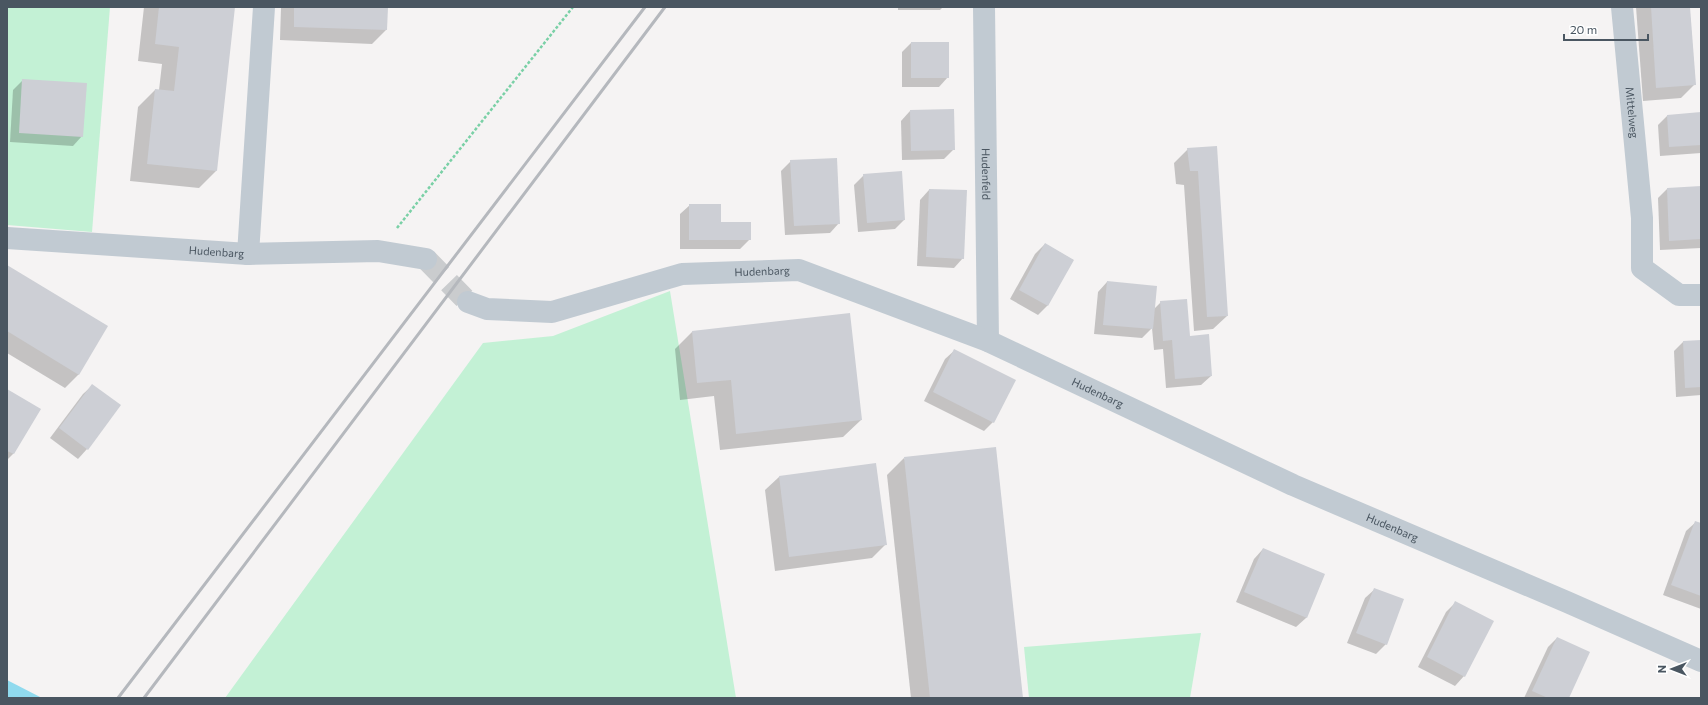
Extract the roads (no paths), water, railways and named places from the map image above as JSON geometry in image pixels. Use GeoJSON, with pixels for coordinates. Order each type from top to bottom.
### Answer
{"type":"FeatureCollection","features":[{"type":"Feature","properties":{"kind":"street"},"geometry":{"type":"LineString","coordinates":[[248,254],[264,7]]}},
{"type":"Feature","properties":{"kind":"street","name":"Hudenfeld"},"geometry":{"type":"LineString","coordinates":[[984,7],[988,342]]}},
{"type":"Feature","properties":{"kind":"street","name":"Mittelweg"},"geometry":{"type":"LineString","coordinates":[[1622,7],[1642,218],[1642,268],[1679,295],[1701,295]]}},
{"type":"Feature","properties":{"kind":"street","name":"Hudenbarg"},"geometry":{"type":"LineString","coordinates":[[7,238],[248,254],[378,252],[426,259]]}},
{"type":"Feature","properties":{"kind":"street","name":"Hudenbarg"},"geometry":{"type":"LineString","coordinates":[[468,302],[487,309],[552,312],[682,274],[799,270],[988,342],[1293,485],[1701,661]]}},
{"type":"Feature","properties":{"kind":"water"},"geometry":{"type":"Polygon","coordinates":[[[7,680],[42,698],[7,698],[7,680]]]}},
{"type":"Feature","properties":{"kind":"tunnel"},"geometry":{"type":"LineString","coordinates":[[426,259],[468,302]]}},
{"type":"Feature","properties":{"kind":"railway"},"geometry":{"type":"LineString","coordinates":[[118,698],[645,7]]}},
{"type":"Feature","properties":{"kind":"railway"},"geometry":{"type":"LineString","coordinates":[[144,698],[665,7]]}}]}
